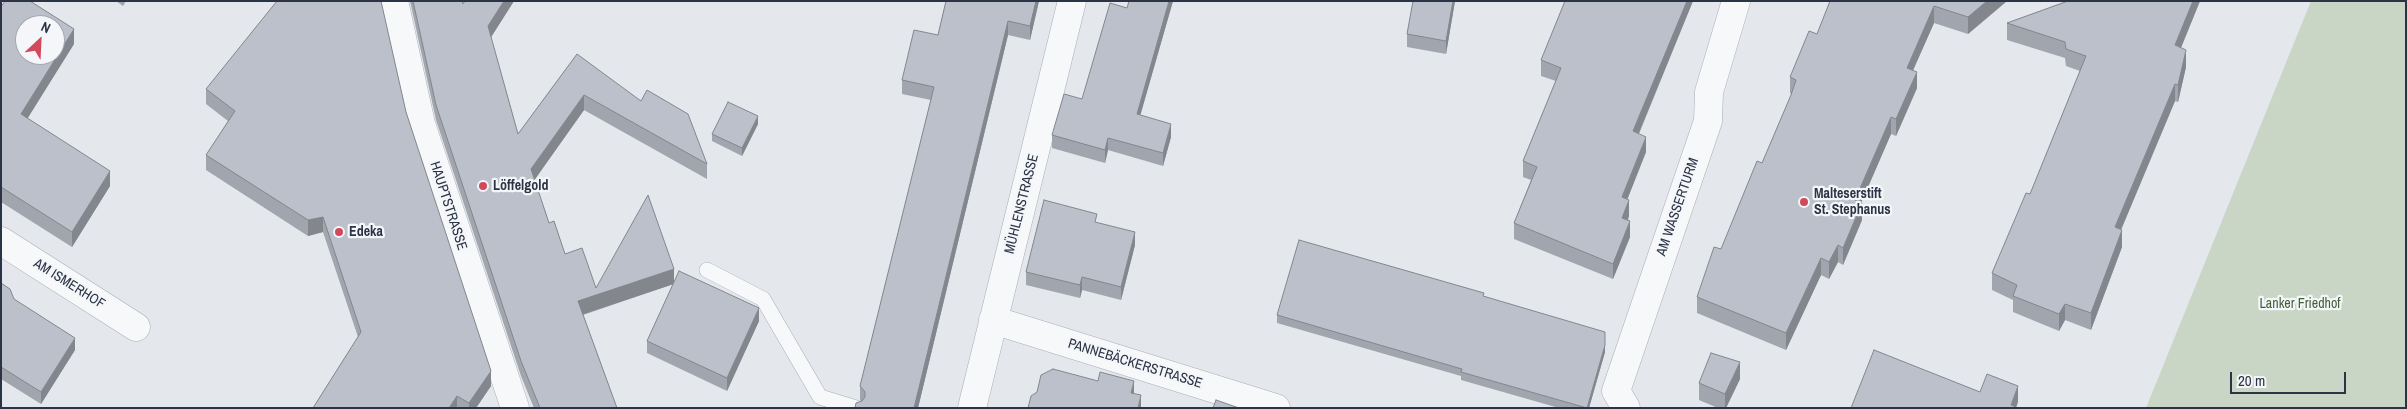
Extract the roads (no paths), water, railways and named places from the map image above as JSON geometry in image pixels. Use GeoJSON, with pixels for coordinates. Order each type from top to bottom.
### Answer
{"type":"FeatureCollection","features":[{"type":"Feature","properties":{"kind":"street","name":"HAUPTSTRASSE"},"geometry":{"type":"LineString","coordinates":[[394,1],[421,124],[515,408]]}},
{"type":"Feature","properties":{"kind":"street","name":"MÜHLENSTRASSE"},"geometry":{"type":"LineString","coordinates":[[972,408],[1072,1]]}},
{"type":"Feature","properties":{"kind":"street","name":"AM WASSERTURM"},"geometry":{"type":"LineString","coordinates":[[1626,408],[1616,391],[1708,121],[1710,92],[1736,1]]}},
{"type":"Feature","properties":{"kind":"street","name":"AM ISMERHOF"},"geometry":{"type":"LineString","coordinates":[[1,241],[136,327]]}},
{"type":"Feature","properties":{"kind":"street","name":"PANNEBÄCKERSTRASSE"},"geometry":{"type":"LineString","coordinates":[[994,320],[1276,408]]}},
{"type":"Feature","properties":{"kind":"lane"},"geometry":{"type":"LineString","coordinates":[[707,270],[763,299],[820,397],[856,408]]}},
{"type":"Feature","properties":{"kind":"place","name":"Löffelgold"},"geometry":{"type":"Point","coordinates":[483,186]}},
{"type":"Feature","properties":{"kind":"place","name":"Malteserstift St. Stephanus"},"geometry":{"type":"Point","coordinates":[1804,202]}},
{"type":"Feature","properties":{"kind":"place","name":"Edeka"},"geometry":{"type":"Point","coordinates":[339,232]}},
{"type":"Feature","properties":{"kind":"park label","name":"Lanker Friedhof"},"geometry":{"type":"Point","coordinates":[2300,304]}}]}
